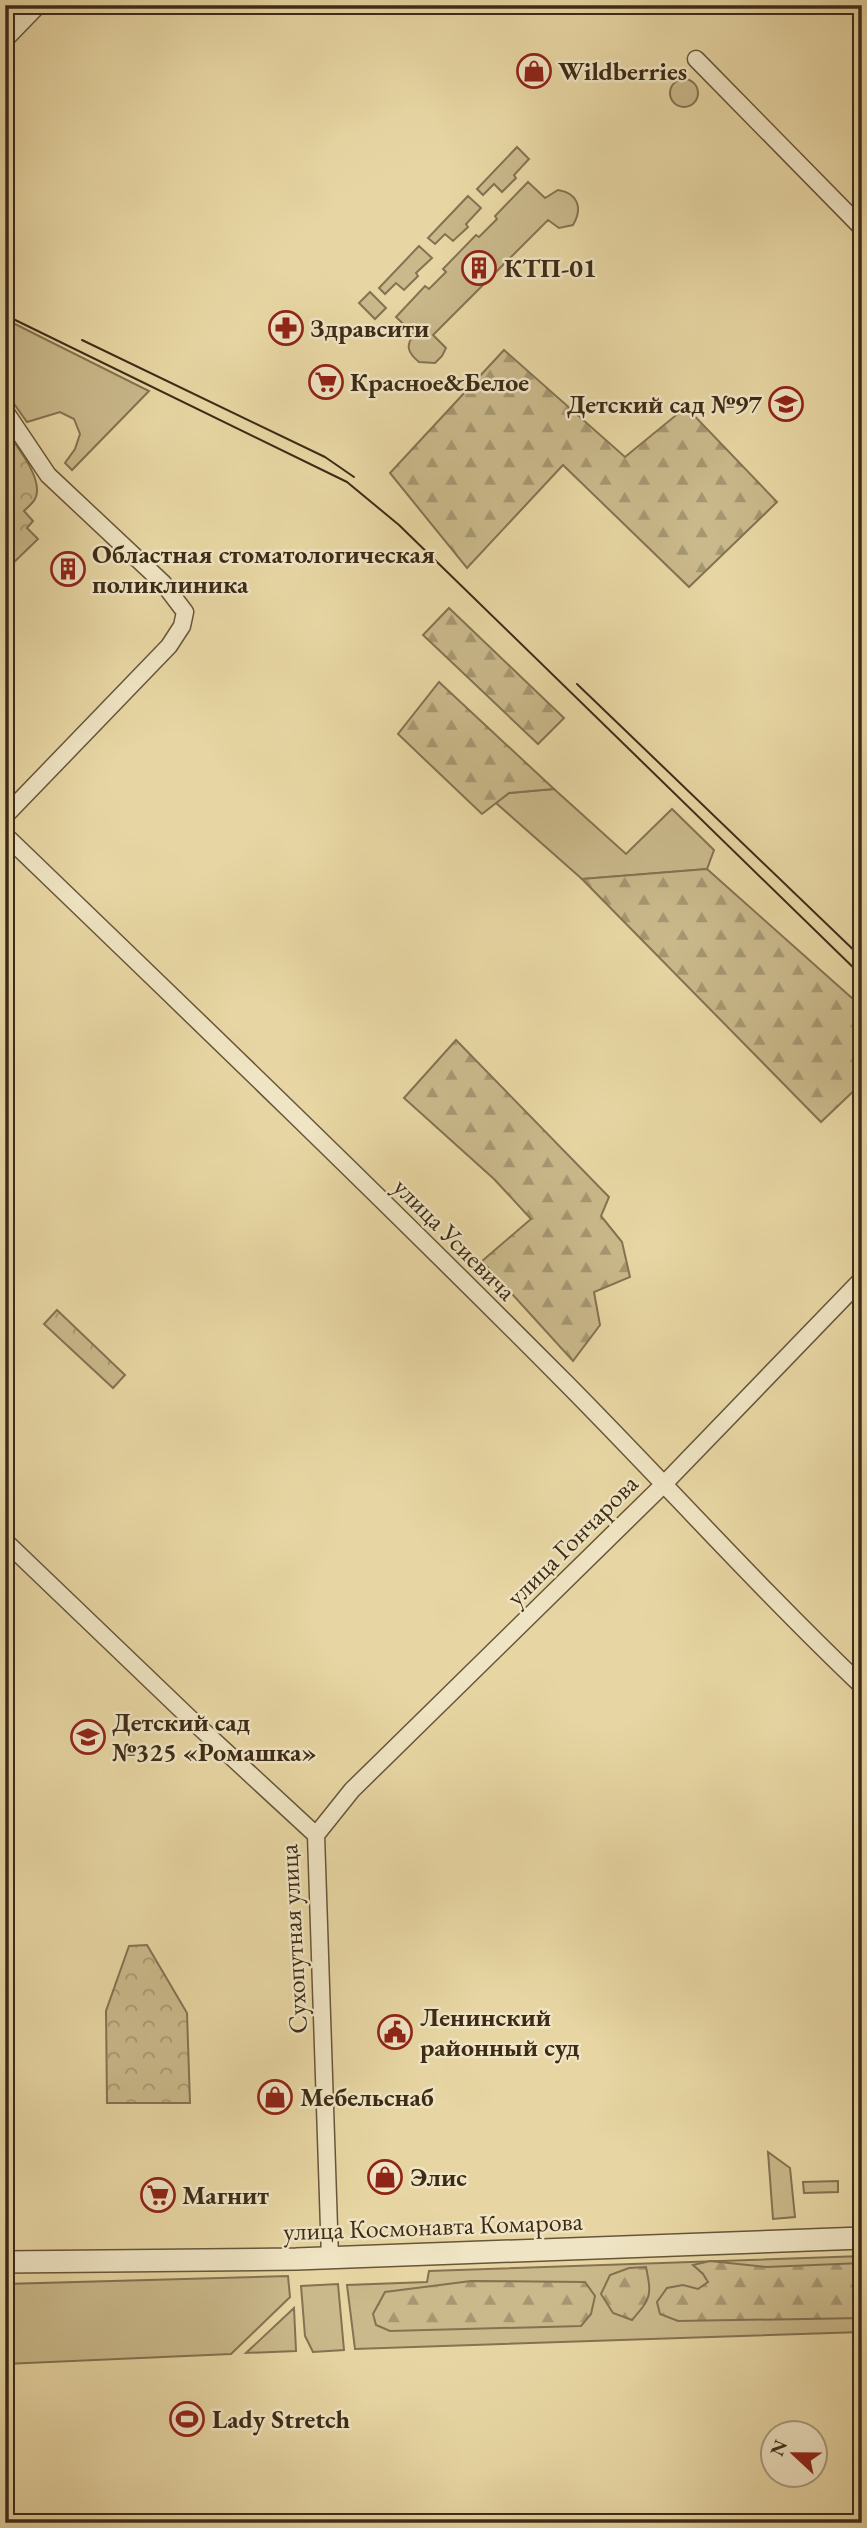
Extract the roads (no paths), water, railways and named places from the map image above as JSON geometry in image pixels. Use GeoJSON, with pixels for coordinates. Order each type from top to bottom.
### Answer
{"type":"FeatureCollection","features":[{"type":"Feature","properties":{"kind":"street"},"geometry":{"type":"LineString","coordinates":[[5,36],[36,5]]}},
{"type":"Feature","properties":{"kind":"street"},"geometry":{"type":"LineString","coordinates":[[696,59],[862,228]]}},
{"type":"Feature","properties":{"kind":"street"},"geometry":{"type":"LineString","coordinates":[[5,411],[53,481],[163,583],[186,612],[182,625],[169,646],[5,816]]}},
{"type":"Feature","properties":{"kind":"street","name":"улица Усиевича"},"geometry":{"type":"LineString","coordinates":[[5,835],[565,1382],[819,1645],[862,1686]]}},
{"type":"Feature","properties":{"kind":"street","name":"улица Гончарова"},"geometry":{"type":"LineString","coordinates":[[316,1835],[352,1790],[664,1484],[862,1279]]}},
{"type":"Feature","properties":{"kind":"street","name":"Сухопутная улица"},"geometry":{"type":"LineString","coordinates":[[5,1541],[316,1835],[330,2258]]}},
{"type":"Feature","properties":{"kind":"street","name":"улица Космонавта Комарова"},"geometry":{"type":"LineString","coordinates":[[5,2262],[330,2258],[862,2238]]}},
{"type":"Feature","properties":{"kind":"tram line"},"geometry":{"type":"LineString","coordinates":[[5,315],[347,482],[399,525],[862,976]]}},
{"type":"Feature","properties":{"kind":"tram line"},"geometry":{"type":"LineString","coordinates":[[82,340],[325,457],[354,477]]}},
{"type":"Feature","properties":{"kind":"tram line"},"geometry":{"type":"LineString","coordinates":[[577,684],[862,958]]}},
{"type":"Feature","properties":{"kind":"place","name":"Wildberries"},"geometry":{"type":"Point","coordinates":[534,71]}},
{"type":"Feature","properties":{"kind":"place","name":"КТП-01"},"geometry":{"type":"Point","coordinates":[479,268]}},
{"type":"Feature","properties":{"kind":"place","name":"Здравсити"},"geometry":{"type":"Point","coordinates":[286,328]}},
{"type":"Feature","properties":{"kind":"place","name":"Красное&Белое"},"geometry":{"type":"Point","coordinates":[326,382]}},
{"type":"Feature","properties":{"kind":"place","name":"Детский сад №97"},"geometry":{"type":"Point","coordinates":[786,404]}},
{"type":"Feature","properties":{"kind":"place","name":"Областная стоматологическая поликлиника"},"geometry":{"type":"Point","coordinates":[68,569]}},
{"type":"Feature","properties":{"kind":"place","name":"Детский сад №325 «Ромашка»"},"geometry":{"type":"Point","coordinates":[88,1737]}},
{"type":"Feature","properties":{"kind":"place","name":"Ленинский районный суд"},"geometry":{"type":"Point","coordinates":[395,2032]}},
{"type":"Feature","properties":{"kind":"place","name":"Мебельснаб"},"geometry":{"type":"Point","coordinates":[275,2097]}},
{"type":"Feature","properties":{"kind":"place","name":"Элис"},"geometry":{"type":"Point","coordinates":[385,2177]}},
{"type":"Feature","properties":{"kind":"place","name":"Магнит"},"geometry":{"type":"Point","coordinates":[158,2195]}},
{"type":"Feature","properties":{"kind":"place","name":"Lady Stretch"},"geometry":{"type":"Point","coordinates":[187,2419]}}]}
